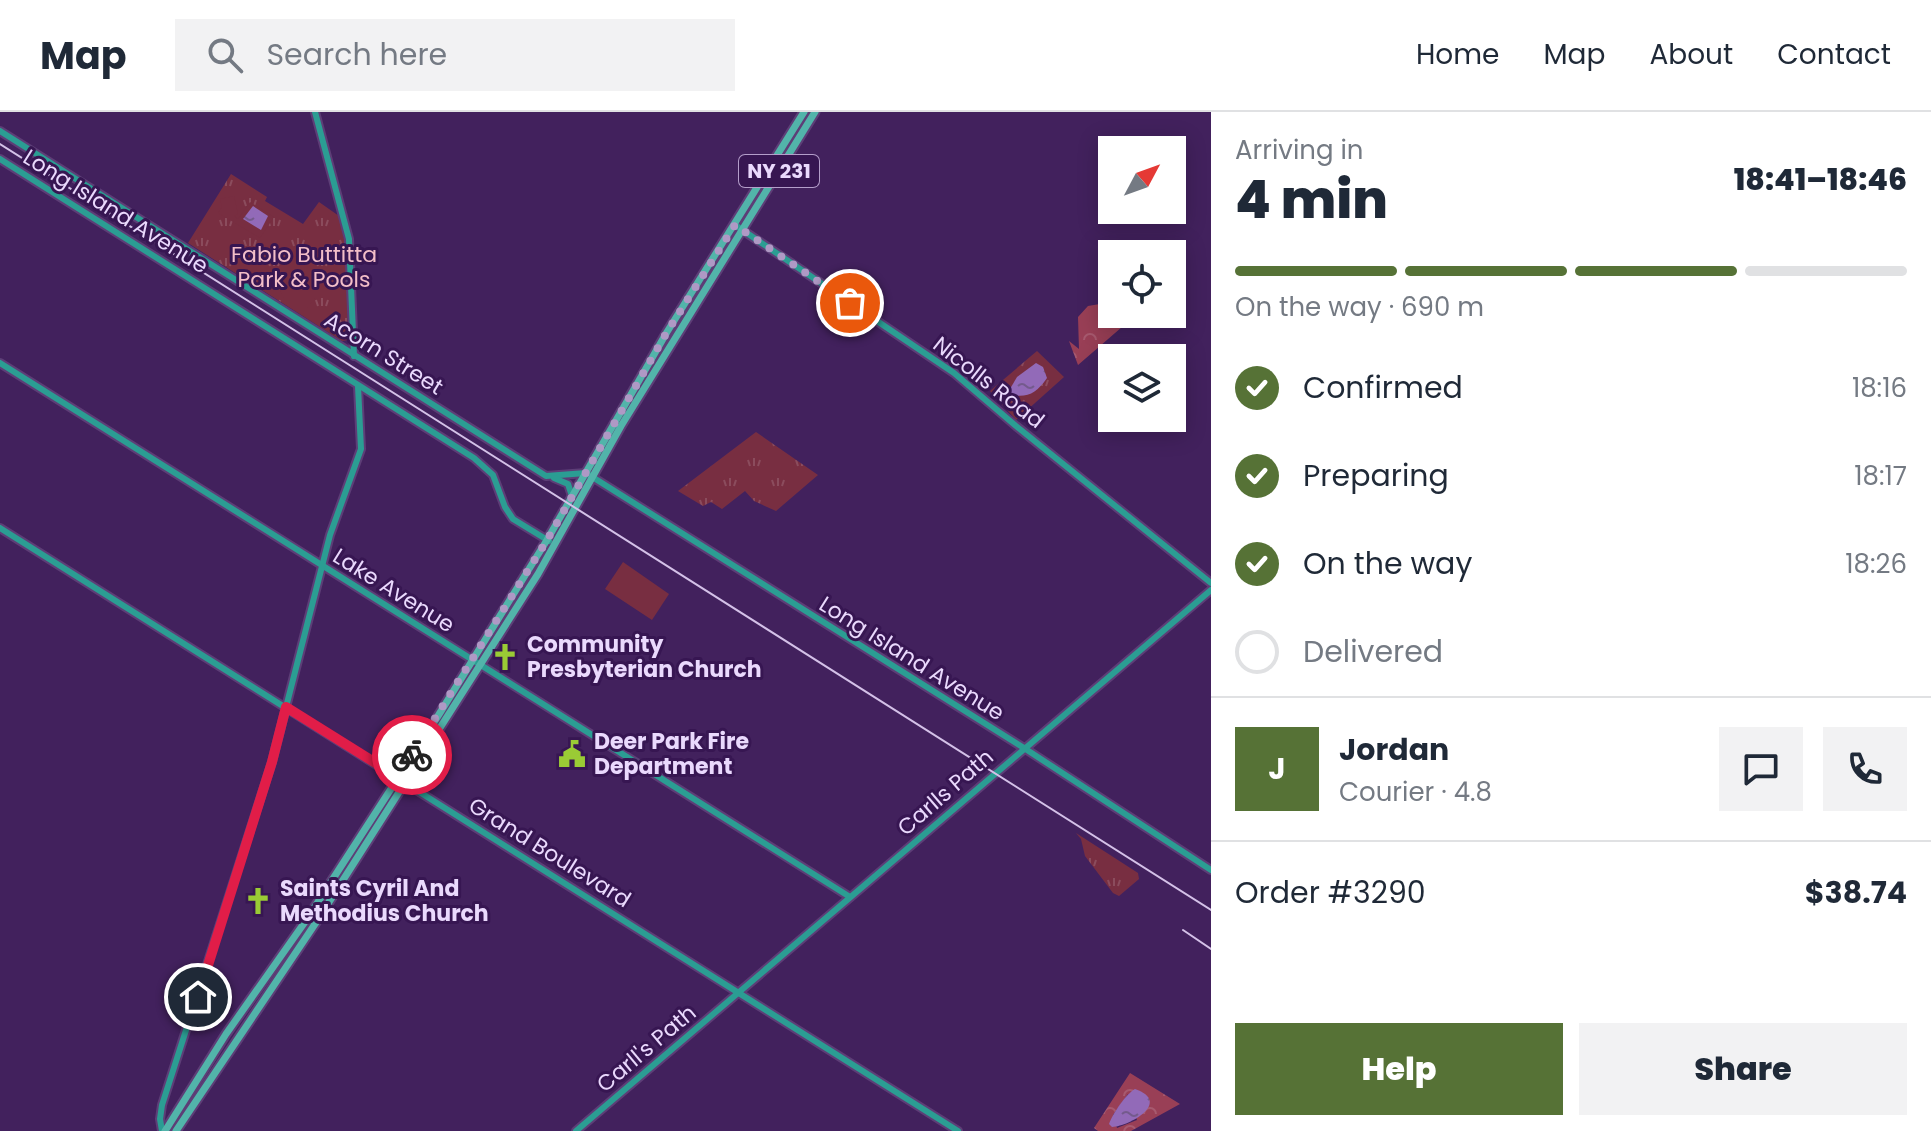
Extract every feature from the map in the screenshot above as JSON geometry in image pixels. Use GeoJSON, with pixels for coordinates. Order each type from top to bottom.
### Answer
{"type":"FeatureCollection","features":[{"type":"Feature","properties":{"kind":"main road","name":"NY 231"},"geometry":{"type":"LineString","coordinates":[[476,663],[572,496],[589,476],[648,381],[804,112]]}},
{"type":"Feature","properties":{"kind":"main road","name":"NY 231"},"geometry":{"type":"LineString","coordinates":[[163,1131],[555,545],[649,362],[815,112]]}},
{"type":"Feature","properties":{"kind":"main road"},"geometry":{"type":"LineString","coordinates":[[648,381],[649,362]]}},
{"type":"Feature","properties":{"kind":"main road","name":"NY 231"},"geometry":{"type":"LineString","coordinates":[[176,1131],[310,931],[401,779]]}},
{"type":"Feature","properties":{"kind":"street"},"geometry":{"type":"LineString","coordinates":[[315,112],[349,239],[354,356]]}},
{"type":"Feature","properties":{"kind":"street","name":"Acorn Street"},"geometry":{"type":"LineString","coordinates":[[0,131],[546,476],[566,482],[572,496]]}},
{"type":"Feature","properties":{"kind":"street","name":"Long Island Avenue"},"geometry":{"type":"LineString","coordinates":[[0,159],[474,458],[493,475],[513,519],[555,545]]}},
{"type":"Feature","properties":{"kind":"street","name":"Nicolls Road"},"geometry":{"type":"LineString","coordinates":[[738,227],[954,373],[1211,583]]}},
{"type":"Feature","properties":{"kind":"street","name":"Lake Avenue"},"geometry":{"type":"LineString","coordinates":[[0,363],[850,897]]}},
{"type":"Feature","properties":{"kind":"street"},"geometry":{"type":"LineString","coordinates":[[163,1131],[160,1121],[162,1105],[264,787],[330,535],[361,449],[358,386]]}},
{"type":"Feature","properties":{"kind":"street"},"geometry":{"type":"LineString","coordinates":[[546,476],[589,476]]}},
{"type":"Feature","properties":{"kind":"street","name":"Long Island Avenue"},"geometry":{"type":"LineString","coordinates":[[589,476],[1024,748],[1211,870]]}},
{"type":"Feature","properties":{"kind":"street","name":"Grand Boulevard"},"geometry":{"type":"LineString","coordinates":[[0,528],[958,1131]]}},
{"type":"Feature","properties":{"kind":"street","name":"Carlls Path"},"geometry":{"type":"LineString","coordinates":[[739,992],[1211,590]]}},
{"type":"Feature","properties":{"kind":"street","name":"Carll's Path"},"geometry":{"type":"LineString","coordinates":[[576,1131],[739,992]]}},
{"type":"Feature","properties":{"kind":"green space","name":"Fabio Buttitta Park & Pools"},"geometry":{"type":"Polygon","coordinates":[[[231,174],[267,197],[265,201],[303,224],[319,202],[339,216],[347,252],[348,340],[342,341],[188,243],[231,174]]]}},
{"type":"Feature","properties":{"kind":"green space"},"geometry":{"type":"Polygon","coordinates":[[[234,196],[238,214],[234,216],[238,219],[250,202],[274,217],[260,238],[218,213],[222,207],[220,199],[234,196]]]}},
{"type":"Feature","properties":{"kind":"green space"},"geometry":{"type":"Polygon","coordinates":[[[289,279],[299,279],[315,292],[315,298],[307,308],[297,308],[285,300],[280,291],[289,279]]]}},
{"type":"Feature","properties":{"kind":"green space"},"geometry":{"type":"Polygon","coordinates":[[[1098,304],[1098,328],[1121,328],[1102,344],[1098,344],[1098,348],[1078,365],[1069,341],[1079,349],[1078,317],[1088,306],[1098,304]]]}},
{"type":"Feature","properties":{"kind":"green space"},"geometry":{"type":"Polygon","coordinates":[[[1037,351],[1064,377],[1016,420],[990,391],[1037,351]]]}},
{"type":"Feature","properties":{"kind":"green space"},"geometry":{"type":"Polygon","coordinates":[[[756,432],[818,475],[776,511],[754,501],[745,491],[722,509],[711,502],[703,506],[678,491],[756,432]]]}},
{"type":"Feature","properties":{"kind":"green space"},"geometry":{"type":"Polygon","coordinates":[[[623,562],[669,594],[652,620],[605,589],[623,562]]]}},
{"type":"Feature","properties":{"kind":"green space"},"geometry":{"type":"Polygon","coordinates":[[[1076,833],[1138,873],[1139,879],[1119,896],[1113,893],[1085,856],[1081,839],[1076,833]]]}},
{"type":"Feature","properties":{"kind":"green space"},"geometry":{"type":"Polygon","coordinates":[[[1130,1073],[1180,1104],[1131,1131],[1098,1131],[1094,1128],[1130,1073]],[[1128,1094],[1113,1115],[1117,1128],[1137,1120],[1128,1094]]]}},
{"type":"Feature","properties":{"kind":"water"},"geometry":{"type":"Polygon","coordinates":[[[253,206],[268,216],[261,230],[243,219],[253,206]]]}},
{"type":"Feature","properties":{"kind":"water"},"geometry":{"type":"Polygon","coordinates":[[[1036,363],[1043,367],[1047,378],[1039,388],[1020,396],[1007,394],[1017,377],[1036,363]]]}},
{"type":"Feature","properties":{"kind":"water"},"geometry":{"type":"Polygon","coordinates":[[[1135,1089],[1150,1100],[1149,1106],[1137,1118],[1112,1127],[1109,1124],[1117,1109],[1135,1089]]]}},
{"type":"Feature","properties":{"kind":"railway"},"geometry":{"type":"LineString","coordinates":[[0,144],[1211,910]]}},
{"type":"Feature","properties":{"kind":"railway"},"geometry":{"type":"LineString","coordinates":[[1183,930],[1211,949]]}},
{"type":"Feature","properties":{"kind":"way so far"},"geometry":{"type":"LineString","coordinates":[[412,755],[547,540],[667,332],[735,225],[850,303]]}},
{"type":"Feature","properties":{"kind":"place","name":"Community Presbyterian Church"},"geometry":{"type":"Point","coordinates":[505,657]}},
{"type":"Feature","properties":{"kind":"place","name":"Deer Park Fire Department"},"geometry":{"type":"Point","coordinates":[572,754]}},
{"type":"Feature","properties":{"kind":"place","name":"Saints Cyril And Methodius Church"},"geometry":{"type":"Point","coordinates":[258,901]}},
{"type":"Feature","properties":{"kind":"route"},"geometry":{"type":"LineString","coordinates":[[198,997],[272,762],[286,707],[398,777],[412,755]]}}]}
